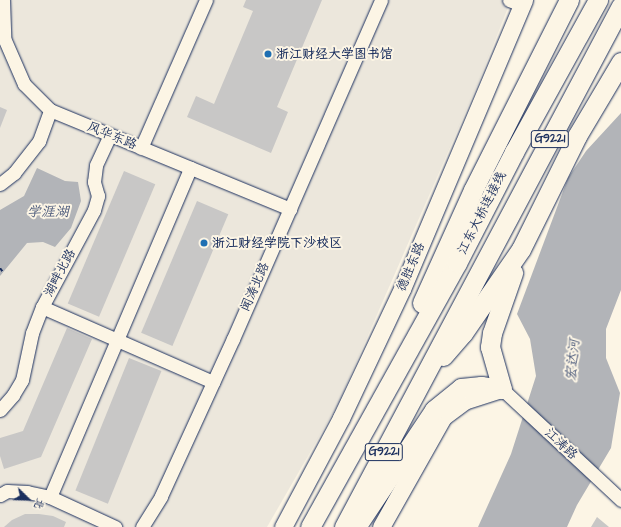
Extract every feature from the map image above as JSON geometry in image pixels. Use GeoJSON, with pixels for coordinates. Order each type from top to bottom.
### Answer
{"type":"FeatureCollection","features":[{"type":"Feature","properties":{"kind":"highway","name":"江东大桥连接线"},"geometry":{"type":"LineString","coordinates":[[365,426],[491,154],[569,0]]}},
{"type":"Feature","properties":{"kind":"highway","name":"江东大桥连接线"},"geometry":{"type":"LineString","coordinates":[[310,527],[457,263],[514,152],[598,0]]}},
{"type":"Feature","properties":{"kind":"highway","name":"江东大桥连接线"},"geometry":{"type":"LineString","coordinates":[[344,527],[621,6]]}},
{"type":"Feature","properties":{"kind":"highway","name":"江东大桥连接线"},"geometry":{"type":"LineString","coordinates":[[423,378],[463,333],[521,249],[577,136],[621,62]]}},
{"type":"Feature","properties":{"kind":"highway"},"geometry":{"type":"LineString","coordinates":[[356,527],[434,410],[461,388],[481,386],[502,389],[490,348],[492,333],[521,249]]}},
{"type":"Feature","properties":{"kind":"main road","name":"德胜东路"},"geometry":{"type":"LineString","coordinates":[[283,527],[340,418],[402,289],[518,2]]}},
{"type":"Feature","properties":{"kind":"main road"},"geometry":{"type":"LineString","coordinates":[[381,527],[443,417],[464,401],[502,389]]}},
{"type":"Feature","properties":{"kind":"street","name":"风华东路"},"geometry":{"type":"LineString","coordinates":[[3,0],[4,38],[24,84],[50,110],[290,209]]}},
{"type":"Feature","properties":{"kind":"street"},"geometry":{"type":"LineString","coordinates":[[141,148],[206,0]]}},
{"type":"Feature","properties":{"kind":"street","name":"闻涛北路"},"geometry":{"type":"LineString","coordinates":[[142,527],[161,496],[213,382],[381,0]]}},
{"type":"Feature","properties":{"kind":"street"},"geometry":{"type":"LineString","coordinates":[[0,184],[14,173],[39,141],[50,110]]}},
{"type":"Feature","properties":{"kind":"street","name":"湖畔北路"},"geometry":{"type":"LineString","coordinates":[[0,410],[13,395],[22,380],[32,333],[42,307],[94,210],[98,196],[94,182],[96,164],[110,135]]}},
{"type":"Feature","properties":{"kind":"street"},"geometry":{"type":"LineString","coordinates":[[50,497],[190,168]]}},
{"type":"Feature","properties":{"kind":"street"},"geometry":{"type":"LineString","coordinates":[[42,307],[213,382]]}},
{"type":"Feature","properties":{"kind":"street","name":"江涛路"},"geometry":{"type":"LineString","coordinates":[[502,389],[621,500]]}},
{"type":"Feature","properties":{"kind":"street"},"geometry":{"type":"LineString","coordinates":[[0,495],[7,491],[28,492],[50,497],[115,527]]}},
{"type":"Feature","properties":{"kind":"path"},"geometry":{"type":"LineString","coordinates":[[0,268],[3,272]]}},
{"type":"Feature","properties":{"kind":"shaded area","name":"浙江财经学院下沙校区"},"geometry":{"type":"Polygon","coordinates":[[[0,0],[511,0],[479,81],[338,404],[267,527],[0,527],[0,0]]]}},
{"type":"Feature","properties":{"kind":"water","name":"宏达河"},"geometry":{"type":"Polygon","coordinates":[[[621,113],[621,290],[606,329],[606,358],[620,393],[611,448],[577,505],[567,527],[478,527],[511,454],[536,376],[530,339],[517,314],[568,178],[586,151],[621,113]]]}},
{"type":"Feature","properties":{"kind":"water","name":"学涯湖"},"geometry":{"type":"Polygon","coordinates":[[[37,168],[65,181],[78,182],[81,201],[71,228],[55,247],[43,242],[27,243],[0,276],[0,210],[24,196],[37,168]]]}},
{"type":"Feature","properties":{"kind":"building","name":"浙江财经大学图书馆"},"geometry":{"type":"Polygon","coordinates":[[[246,0],[322,0],[277,107],[288,112],[271,153],[187,117],[196,96],[214,104],[253,11],[243,7],[246,0]]]}},
{"type":"Feature","properties":{"kind":"building"},"geometry":{"type":"Polygon","coordinates":[[[0,107],[7,110],[0,128],[0,107]]]}},
{"type":"Feature","properties":{"kind":"building"},"geometry":{"type":"Polygon","coordinates":[[[124,171],[155,184],[99,317],[68,304],[124,171]]]}},
{"type":"Feature","properties":{"kind":"building"},"geometry":{"type":"Polygon","coordinates":[[[197,201],[228,214],[172,346],[141,333],[197,201]]]}},
{"type":"Feature","properties":{"kind":"building"},"geometry":{"type":"Polygon","coordinates":[[[67,328],[92,339],[41,457],[4,469],[0,456],[0,438],[23,431],[67,328]]]}},
{"type":"Feature","properties":{"kind":"building"},"geometry":{"type":"Polygon","coordinates":[[[129,358],[161,371],[108,504],[75,491],[129,358]]]}},
{"type":"Feature","properties":{"kind":"building"},"geometry":{"type":"Polygon","coordinates":[[[25,514],[53,516],[66,522],[64,527],[4,527],[12,520],[25,514]]]}},
{"type":"Feature","properties":{"kind":"building"},"geometry":{"type":"Polygon","coordinates":[[[597,517],[609,527],[591,527],[597,517]]]}},
{"type":"Feature","properties":{"kind":"place","name":"浙江财经大学图书馆"},"geometry":{"type":"Point","coordinates":[268,54]}},
{"type":"Feature","properties":{"kind":"place","name":"浙江财经学院下沙校区"},"geometry":{"type":"Point","coordinates":[204,243]}}]}
